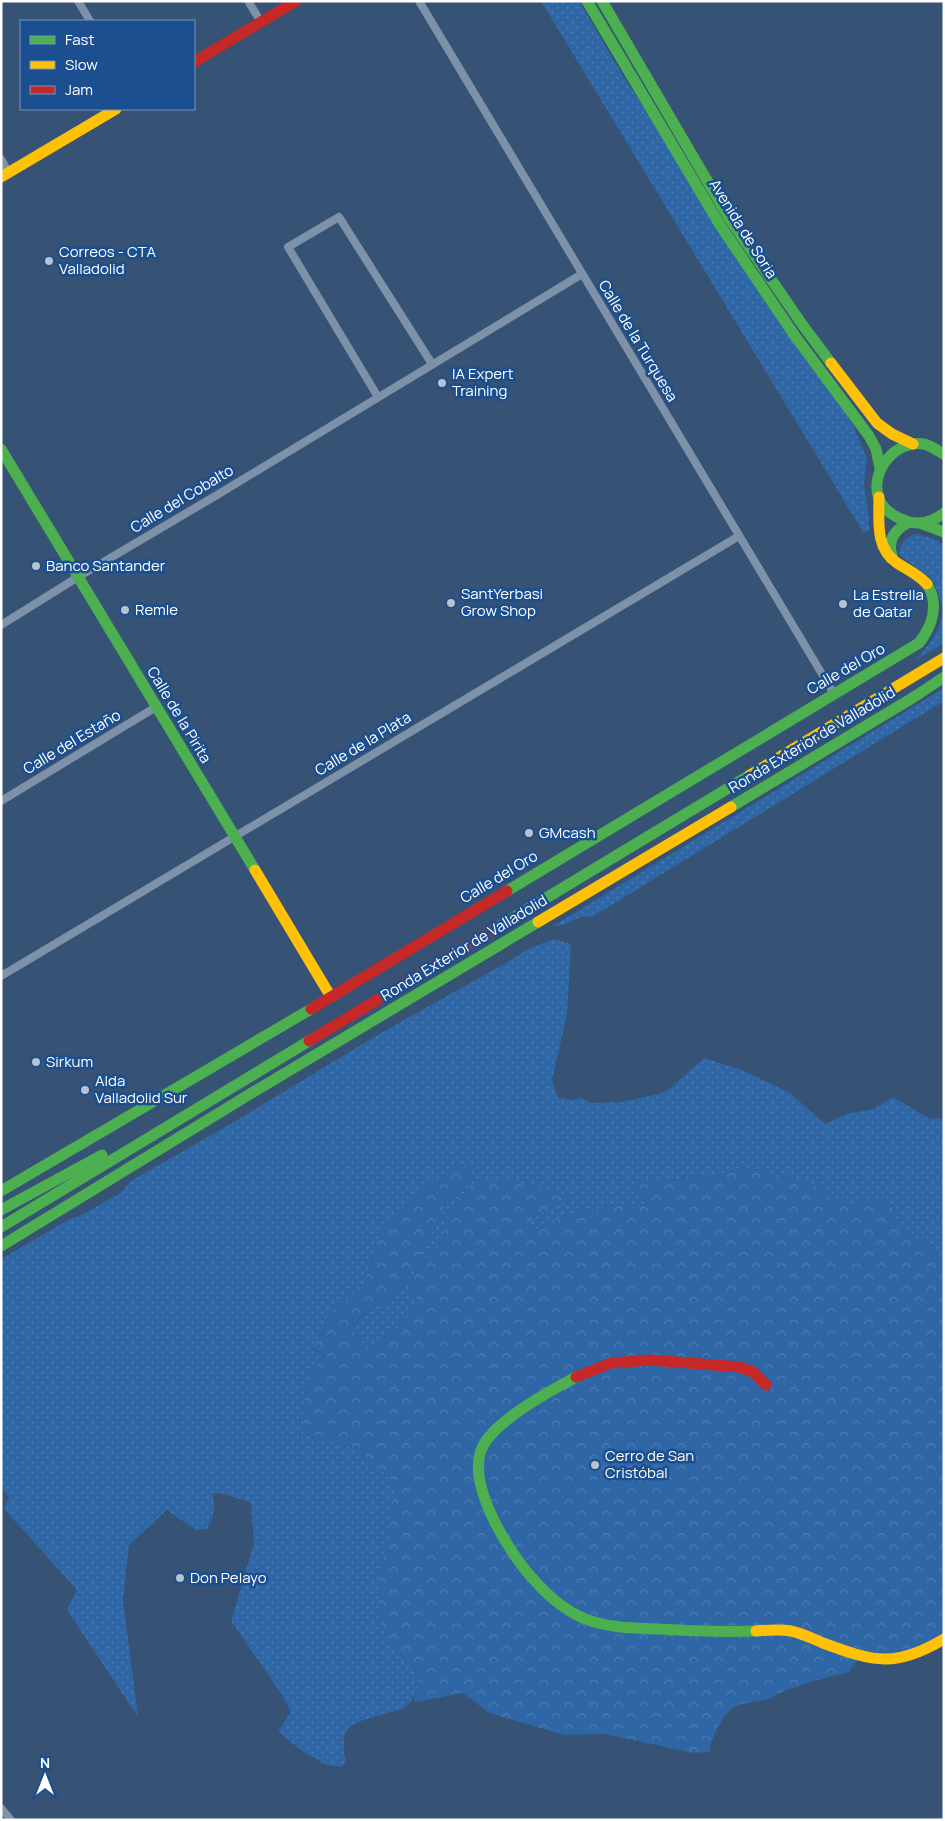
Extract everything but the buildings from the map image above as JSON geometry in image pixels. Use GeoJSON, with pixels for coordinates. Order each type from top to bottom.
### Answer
{"type":"FeatureCollection","features":[{"type":"Feature","properties":{"kind":"main road"},"geometry":{"type":"LineString","coordinates":[[195,61],[296,1]]}},
{"type":"Feature","properties":{"kind":"main road","name":"Avenida de Soria"},"geometry":{"type":"LineString","coordinates":[[587,1],[720,225],[795,336],[869,436],[876,449],[880,468],[877,486],[879,497]]}},
{"type":"Feature","properties":{"kind":"main road","name":"Avenida de Soria"},"geometry":{"type":"LineString","coordinates":[[602,1],[729,218],[772,281],[877,423],[892,434],[913,444],[924,444],[941,450]]}},
{"type":"Feature","properties":{"kind":"main road"},"geometry":{"type":"LineString","coordinates":[[5,175],[114,110]]}},
{"type":"Feature","properties":{"kind":"main road"},"geometry":{"type":"LineString","coordinates":[[880,468],[891,453],[900,447],[913,444]]}},
{"type":"Feature","properties":{"kind":"main road","name":"Calle de la Pirita"},"geometry":{"type":"LineString","coordinates":[[1,449],[331,997]]}},
{"type":"Feature","properties":{"kind":"main road"},"geometry":{"type":"LineString","coordinates":[[879,497],[889,512],[900,519],[944,532]]}},
{"type":"Feature","properties":{"kind":"main road","name":"Calle del Oro"},"geometry":{"type":"LineString","coordinates":[[1,1191],[331,997],[912,648],[924,638],[931,626],[934,606],[930,588],[918,575],[887,554],[881,542],[879,528],[879,497]]}},
{"type":"Feature","properties":{"kind":"main road"},"geometry":{"type":"LineString","coordinates":[[894,560],[890,554],[889,544],[899,528],[934,519],[944,513]]}},
{"type":"Feature","properties":{"kind":"main road","name":"Ronda Exterior de Valladolid"},"geometry":{"type":"LineString","coordinates":[[1,1227],[944,658]]}},
{"type":"Feature","properties":{"kind":"main road","name":"Ronda Exterior de Valladolid"},"geometry":{"type":"LineString","coordinates":[[1,1246],[559,908],[914,697],[944,677]]}},
{"type":"Feature","properties":{"kind":"main road"},"geometry":{"type":"LineString","coordinates":[[1,1210],[150,1129],[185,1116]]}},
{"type":"Feature","properties":{"kind":"main road"},"geometry":{"type":"LineString","coordinates":[[766,1385],[758,1374],[744,1367],[672,1361],[623,1361],[599,1366],[583,1373],[509,1418],[481,1447],[477,1470],[492,1515],[518,1563],[550,1596],[574,1613],[607,1625],[707,1633],[791,1632],[860,1656],[875,1659],[910,1657],[925,1651],[944,1639]]}},
{"type":"Feature","properties":{"kind":"street"},"geometry":{"type":"LineString","coordinates":[[78,1],[89,20]]}},
{"type":"Feature","properties":{"kind":"street"},"geometry":{"type":"LineString","coordinates":[[248,1],[261,22]]}},
{"type":"Feature","properties":{"kind":"street","name":"Calle de la Turquesa"},"geometry":{"type":"LineString","coordinates":[[419,1],[834,694]]}},
{"type":"Feature","properties":{"kind":"street"},"geometry":{"type":"LineString","coordinates":[[1,159],[5,175]]}},
{"type":"Feature","properties":{"kind":"street"},"geometry":{"type":"LineString","coordinates":[[378,397],[288,247],[338,217],[432,364]]}},
{"type":"Feature","properties":{"kind":"street","name":"Calle del Cobalto"},"geometry":{"type":"LineString","coordinates":[[1,625],[582,274]]}},
{"type":"Feature","properties":{"kind":"street","name":"Calle de la Plata"},"geometry":{"type":"LineString","coordinates":[[1,976],[739,536]]}},
{"type":"Feature","properties":{"kind":"street","name":"Calle del Estaño"},"geometry":{"type":"LineString","coordinates":[[1,801],[156,707]]}},
{"type":"Feature","properties":{"kind":"street"},"geometry":{"type":"LineString","coordinates":[[1,1808],[11,1820]]}},
{"type":"Feature","properties":{"kind":"green space"},"geometry":{"type":"Polygon","coordinates":[[[541,1],[579,1],[620,71],[853,425],[867,458],[864,483],[869,531],[863,532],[541,1]]]}},
{"type":"Feature","properties":{"kind":"green space"},"geometry":{"type":"Polygon","coordinates":[[[917,534],[934,539],[944,545],[944,603],[941,602],[934,583],[927,575],[899,555],[900,547],[904,541],[917,534]]]}},
{"type":"Feature","properties":{"kind":"green space"},"geometry":{"type":"Polygon","coordinates":[[[944,610],[944,643],[916,660],[934,637],[944,610]]]}},
{"type":"Feature","properties":{"kind":"green space"},"geometry":{"type":"Polygon","coordinates":[[[944,688],[944,701],[592,917],[582,917],[563,925],[553,926],[944,688]]]}},
{"type":"Feature","properties":{"kind":"green space"},"geometry":{"type":"Polygon","coordinates":[[[554,939],[571,944],[567,1015],[552,1080],[558,1098],[573,1100],[582,1098],[590,1103],[623,1102],[666,1092],[704,1058],[742,1070],[790,1093],[825,1124],[846,1114],[874,1109],[893,1097],[930,1119],[944,1118],[944,1258],[893,1222],[896,1211],[882,1200],[868,1200],[854,1204],[832,1201],[823,1189],[804,1181],[743,1167],[716,1176],[636,1183],[631,1188],[649,1203],[641,1206],[606,1206],[594,1211],[571,1214],[555,1219],[539,1230],[530,1232],[529,1221],[570,1199],[512,1182],[482,1182],[466,1190],[446,1220],[442,1243],[417,1267],[408,1292],[421,1302],[396,1330],[367,1349],[350,1327],[401,1289],[440,1217],[446,1199],[473,1176],[457,1166],[423,1188],[380,1235],[364,1283],[328,1316],[313,1350],[325,1354],[309,1378],[304,1403],[303,1434],[357,1449],[390,1478],[395,1493],[385,1632],[391,1645],[415,1668],[418,1686],[412,1701],[404,1708],[361,1721],[349,1727],[344,1736],[346,1760],[342,1767],[327,1765],[302,1751],[278,1731],[291,1712],[282,1695],[231,1621],[254,1544],[251,1503],[224,1494],[212,1493],[214,1511],[207,1529],[196,1530],[167,1510],[129,1545],[123,1600],[138,1717],[67,1610],[77,1590],[4,1509],[9,1497],[1,1487],[1,1259],[70,1219],[78,1217],[122,1192],[131,1181],[232,1123],[379,1034],[528,949],[554,939]]]}},
{"type":"Feature","properties":{"kind":"green space"},"geometry":{"type":"Polygon","coordinates":[[[467,1165],[473,1176],[446,1199],[440,1217],[401,1289],[395,1295],[368,1311],[350,1327],[367,1349],[396,1330],[420,1303],[415,1296],[408,1293],[417,1267],[442,1243],[446,1220],[456,1203],[471,1185],[482,1182],[512,1182],[559,1191],[571,1199],[539,1214],[529,1221],[530,1232],[539,1230],[555,1219],[571,1214],[594,1211],[606,1206],[641,1206],[648,1203],[635,1193],[631,1187],[636,1183],[716,1176],[743,1167],[804,1181],[824,1189],[832,1201],[854,1204],[868,1200],[882,1200],[896,1211],[894,1222],[942,1255],[944,1258],[944,1634],[909,1652],[890,1656],[865,1657],[859,1660],[849,1672],[823,1678],[778,1693],[769,1699],[738,1705],[729,1711],[719,1724],[710,1747],[710,1752],[693,1753],[605,1734],[564,1735],[489,1713],[463,1693],[415,1702],[414,1698],[418,1686],[415,1668],[391,1645],[385,1632],[378,1605],[378,1578],[389,1536],[394,1493],[390,1478],[357,1449],[303,1434],[304,1403],[309,1378],[325,1354],[313,1349],[328,1316],[364,1283],[380,1235],[423,1188],[457,1166],[467,1165]]]}},
{"type":"Feature","properties":{"kind":"traffic: fast"},"geometry":{"type":"LineString","coordinates":[[587,1],[720,225],[795,336],[869,436],[876,449],[880,468]]}},
{"type":"Feature","properties":{"kind":"traffic: fast"},"geometry":{"type":"LineString","coordinates":[[602,1],[729,218],[831,363]]}},
{"type":"Feature","properties":{"kind":"traffic: fast"},"geometry":{"type":"LineString","coordinates":[[944,454],[924,444],[913,444],[903,447],[894,452],[881,468],[877,489],[879,499],[885,509],[894,516],[907,521],[918,523],[929,521],[944,513]]}},
{"type":"Feature","properties":{"kind":"traffic: fast"},"geometry":{"type":"LineString","coordinates":[[1,449],[255,870]]}},
{"type":"Feature","properties":{"kind":"traffic: fast"},"geometry":{"type":"LineString","coordinates":[[892,556],[891,540],[896,532],[909,522]]}},
{"type":"Feature","properties":{"kind":"traffic: fast"},"geometry":{"type":"LineString","coordinates":[[920,523],[944,532]]}},
{"type":"Feature","properties":{"kind":"traffic: fast"},"geometry":{"type":"LineString","coordinates":[[507,891],[919,643],[928,629],[933,614],[933,599],[927,584]]}},
{"type":"Feature","properties":{"kind":"traffic: fast"},"geometry":{"type":"LineString","coordinates":[[731,807],[944,677]]}},
{"type":"Feature","properties":{"kind":"traffic: fast"},"geometry":{"type":"LineString","coordinates":[[493,930],[750,775]]}},
{"type":"Feature","properties":{"kind":"traffic: fast"},"geometry":{"type":"LineString","coordinates":[[1,1246],[538,922]]}},
{"type":"Feature","properties":{"kind":"traffic: fast"},"geometry":{"type":"LineString","coordinates":[[1,1191],[311,1009]]}},
{"type":"Feature","properties":{"kind":"traffic: fast"},"geometry":{"type":"LineString","coordinates":[[1,1227],[309,1041]]}},
{"type":"Feature","properties":{"kind":"traffic: fast"},"geometry":{"type":"LineString","coordinates":[[1,1210],[102,1155]]}},
{"type":"Feature","properties":{"kind":"traffic: fast"},"geometry":{"type":"LineString","coordinates":[[576,1377],[511,1416],[499,1426],[483,1446],[479,1461],[480,1479],[485,1498],[492,1517],[514,1554],[535,1581],[551,1597],[563,1607],[592,1621],[610,1626],[629,1628],[756,1631]]}},
{"type":"Feature","properties":{"kind":"traffic: slow"},"geometry":{"type":"LineString","coordinates":[[1,177],[114,110]]}},
{"type":"Feature","properties":{"kind":"traffic: slow"},"geometry":{"type":"LineString","coordinates":[[831,363],[877,423],[892,434],[913,444]]}},
{"type":"Feature","properties":{"kind":"traffic: slow"},"geometry":{"type":"LineString","coordinates":[[879,497],[880,533],[885,550],[897,563],[927,584]]}},
{"type":"Feature","properties":{"kind":"traffic: slow"},"geometry":{"type":"LineString","coordinates":[[750,775],[944,658]]}},
{"type":"Feature","properties":{"kind":"traffic: slow"},"geometry":{"type":"LineString","coordinates":[[538,922],[731,807]]}},
{"type":"Feature","properties":{"kind":"traffic: slow"},"geometry":{"type":"LineString","coordinates":[[255,870],[331,997]]}},
{"type":"Feature","properties":{"kind":"traffic: slow"},"geometry":{"type":"LineString","coordinates":[[756,1631],[791,1631],[857,1654],[885,1659],[912,1655],[944,1639]]}},
{"type":"Feature","properties":{"kind":"traffic: jam"},"geometry":{"type":"LineString","coordinates":[[195,61],[296,1]]}},
{"type":"Feature","properties":{"kind":"traffic: jam"},"geometry":{"type":"LineString","coordinates":[[311,1009],[507,891]]}},
{"type":"Feature","properties":{"kind":"traffic: jam"},"geometry":{"type":"LineString","coordinates":[[309,1041],[493,930]]}},
{"type":"Feature","properties":{"kind":"traffic: jam"},"geometry":{"type":"LineString","coordinates":[[576,1377],[611,1363],[651,1360],[739,1367],[753,1372],[766,1385]]}},
{"type":"Feature","properties":{"kind":"place","name":"Correos - CTA Valladolid"},"geometry":{"type":"Point","coordinates":[49,261]}},
{"type":"Feature","properties":{"kind":"place","name":"IA Expert Training"},"geometry":{"type":"Point","coordinates":[442,383]}},
{"type":"Feature","properties":{"kind":"place","name":"Banco Santander"},"geometry":{"type":"Point","coordinates":[36,566]}},
{"type":"Feature","properties":{"kind":"place","name":"SantYerbasi Grow Shop"},"geometry":{"type":"Point","coordinates":[451,603]}},
{"type":"Feature","properties":{"kind":"place","name":"La Estrella de Qatar"},"geometry":{"type":"Point","coordinates":[843,604]}},
{"type":"Feature","properties":{"kind":"place","name":"Remle"},"geometry":{"type":"Point","coordinates":[125,610]}},
{"type":"Feature","properties":{"kind":"place","name":"GMcash"},"geometry":{"type":"Point","coordinates":[529,833]}},
{"type":"Feature","properties":{"kind":"place","name":"Sirkum"},"geometry":{"type":"Point","coordinates":[36,1062]}},
{"type":"Feature","properties":{"kind":"place","name":"Alda Valladolid Sur"},"geometry":{"type":"Point","coordinates":[85,1090]}},
{"type":"Feature","properties":{"kind":"place","name":"Cerro de San Cristóbal"},"geometry":{"type":"Point","coordinates":[595,1465]}},
{"type":"Feature","properties":{"kind":"place","name":"Don Pelayo"},"geometry":{"type":"Point","coordinates":[180,1578]}}]}
